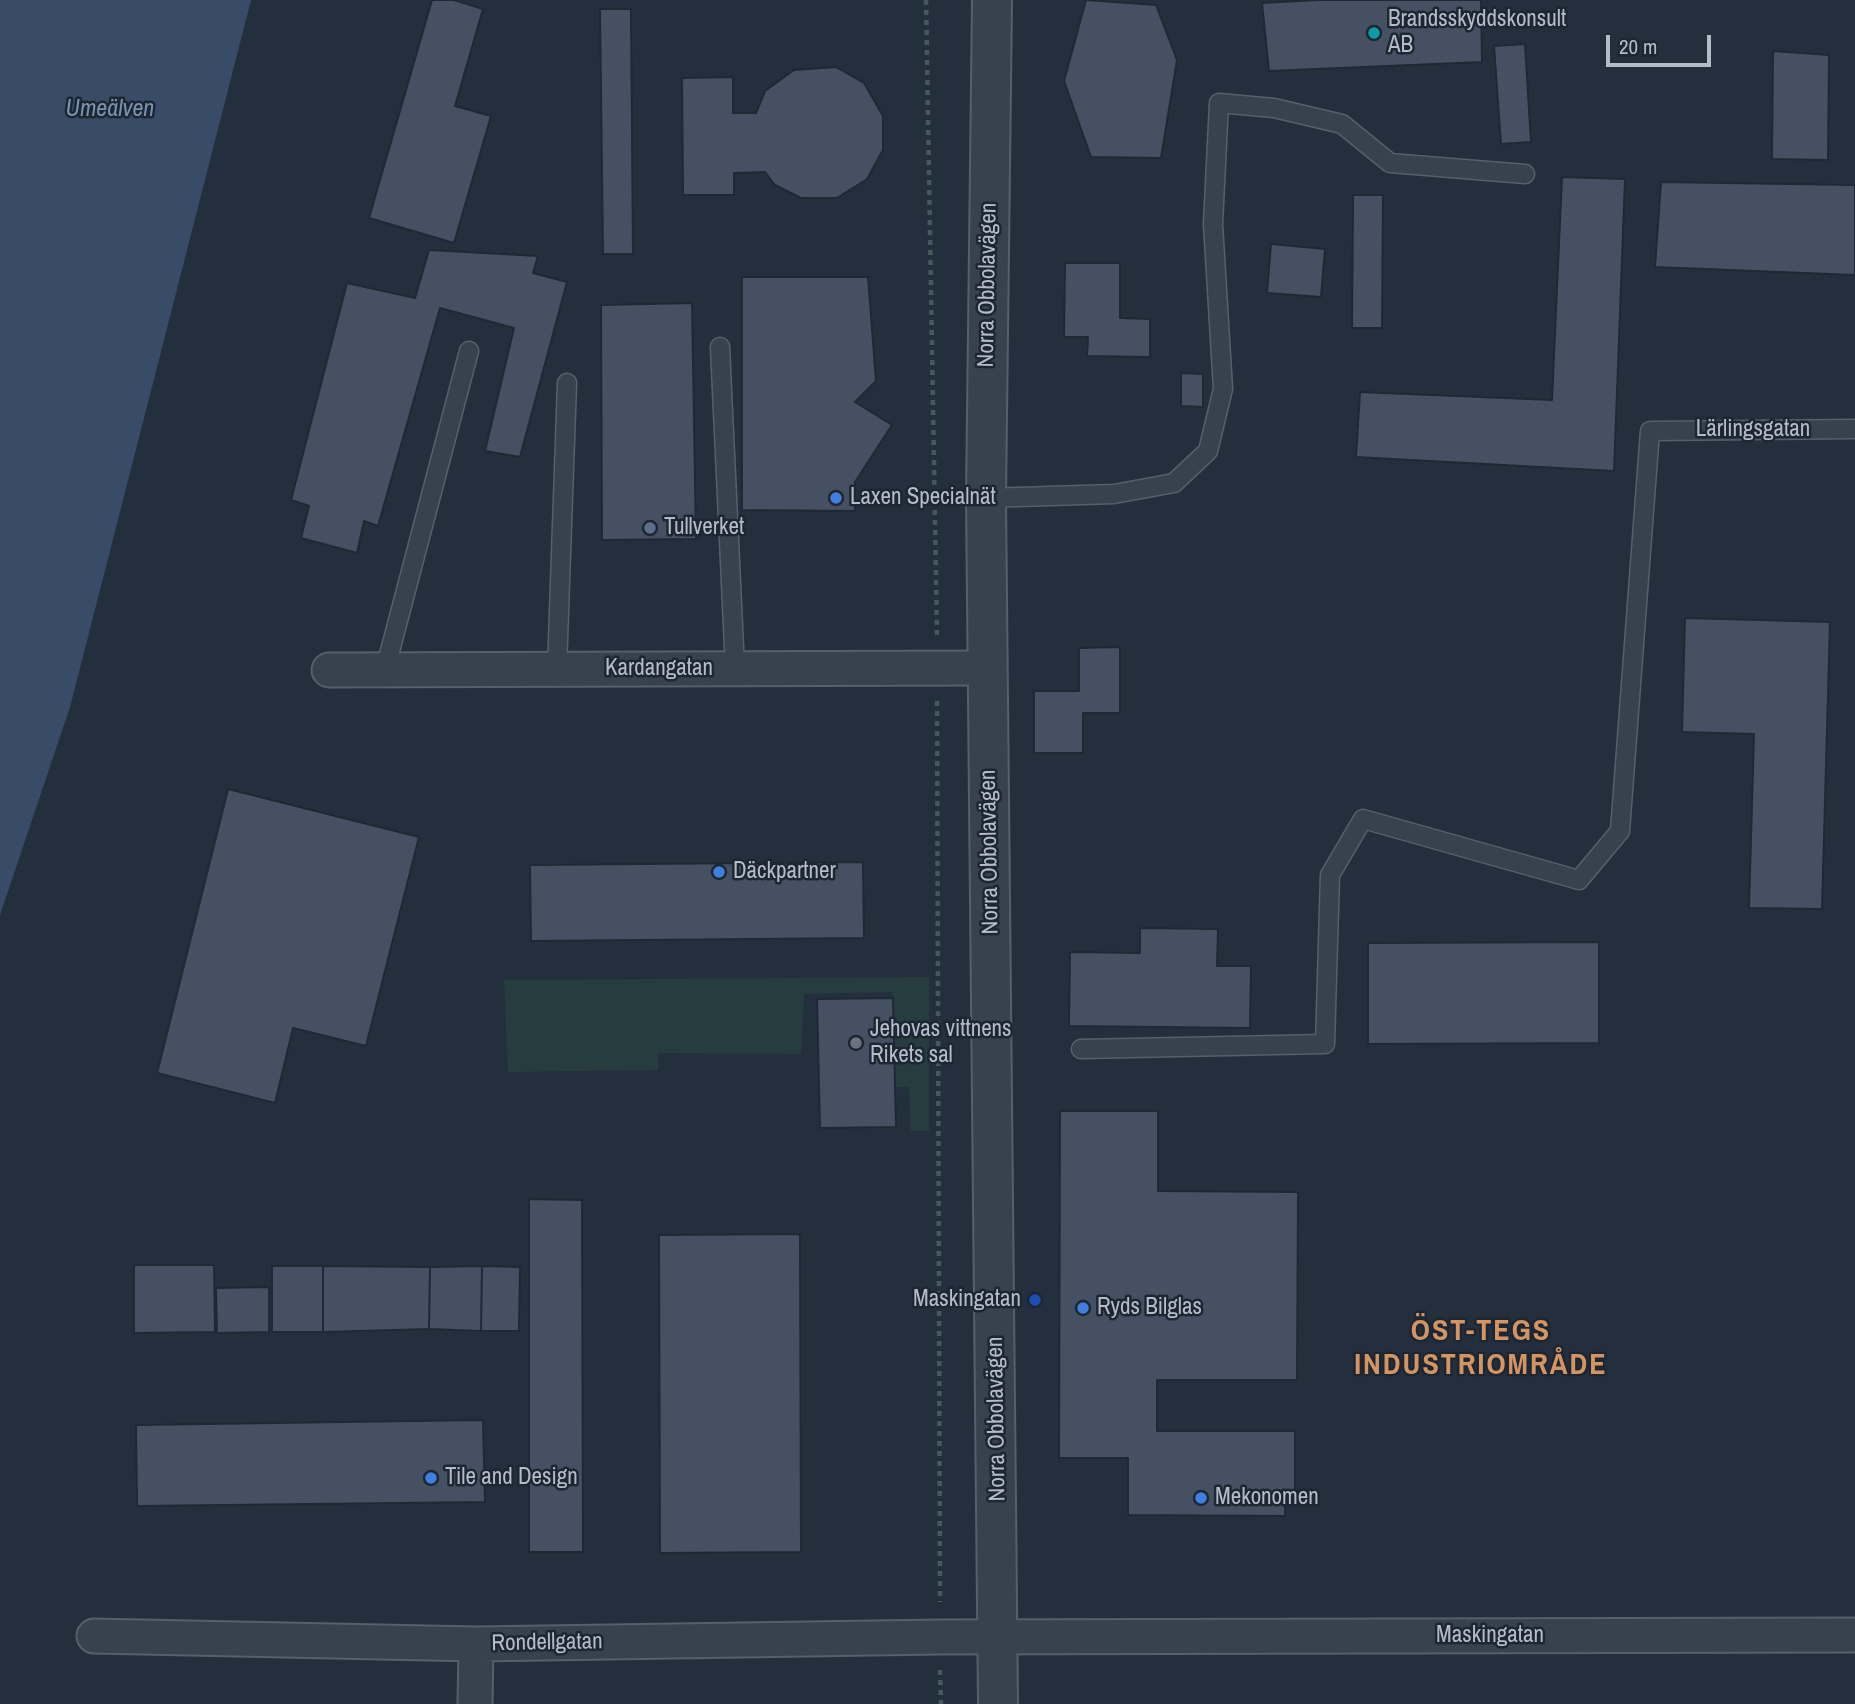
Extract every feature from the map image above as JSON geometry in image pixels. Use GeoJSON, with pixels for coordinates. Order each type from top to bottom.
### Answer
{"type":"FeatureCollection","features":[{"type":"Feature","properties":{"kind":"street","name":"Norra Obbolavägen"},"geometry":{"type":"LineString","coordinates":[[992,0],[986,498],[999,1704]]}},
{"type":"Feature","properties":{"kind":"street","name":"Kardangatan"},"geometry":{"type":"LineString","coordinates":[[329,670],[988,668]]}},
{"type":"Feature","properties":{"kind":"street","name":"Maskingatan"},"geometry":{"type":"LineString","coordinates":[[999,1637],[1855,1635]]}},
{"type":"Feature","properties":{"kind":"street","name":"Rondellgatan"},"geometry":{"type":"LineString","coordinates":[[94,1636],[476,1644],[999,1637]]}},
{"type":"Feature","properties":{"kind":"street"},"geometry":{"type":"LineString","coordinates":[[475,1704],[476,1644]]}},
{"type":"Feature","properties":{"kind":"lane"},"geometry":{"type":"LineString","coordinates":[[986,498],[1114,494],[1174,483],[1208,451],[1223,389],[1213,224],[1219,103],[1273,108],[1342,124],[1390,163],[1525,174]]}},
{"type":"Feature","properties":{"kind":"lane"},"geometry":{"type":"LineString","coordinates":[[720,347],[735,669]]}},
{"type":"Feature","properties":{"kind":"lane"},"geometry":{"type":"LineString","coordinates":[[385,670],[469,351]]}},
{"type":"Feature","properties":{"kind":"lane"},"geometry":{"type":"LineString","coordinates":[[557,668],[567,383]]}},
{"type":"Feature","properties":{"kind":"lane","name":"Lärlingsgatan"},"geometry":{"type":"LineString","coordinates":[[1080,1049],[1325,1044],[1330,875],[1363,819],[1579,880],[1620,831],[1650,431],[1855,429]]}},
{"type":"Feature","properties":{"kind":"path"},"geometry":{"type":"LineString","coordinates":[[926,0],[937,668],[941,1704]]}},
{"type":"Feature","properties":{"kind":"green space"},"geometry":{"type":"Polygon","coordinates":[[[929,977],[929,1131],[911,1131],[909,1087],[895,1087],[893,992],[804,994],[801,1054],[667,1053],[658,1054],[658,1070],[508,1072],[504,980],[929,977]]]}},
{"type":"Feature","properties":{"kind":"water","name":"Umeälven"},"geometry":{"type":"Polygon","coordinates":[[[0,0],[251,0],[70,707],[0,915],[0,0]]]}},
{"type":"Feature","properties":{"kind":"building"},"geometry":{"type":"Polygon","coordinates":[[[432,0],[454,0],[483,9],[455,106],[491,116],[454,243],[369,218],[432,0]]]}},
{"type":"Feature","properties":{"kind":"building"},"geometry":{"type":"Polygon","coordinates":[[[1086,0],[1156,5],[1177,60],[1161,158],[1091,157],[1064,81],[1086,0]]]}},
{"type":"Feature","properties":{"kind":"building","name":"Brandsskyddskonsult AB"},"geometry":{"type":"Polygon","coordinates":[[[1318,0],[1481,0],[1482,62],[1269,71],[1262,3],[1318,0]]]}},
{"type":"Feature","properties":{"kind":"building"},"geometry":{"type":"Polygon","coordinates":[[[600,9],[631,9],[633,254],[603,254],[600,9]]]}},
{"type":"Feature","properties":{"kind":"building"},"geometry":{"type":"Polygon","coordinates":[[[1525,44],[1531,142],[1501,144],[1494,46],[1525,44]]]}},
{"type":"Feature","properties":{"kind":"building"},"geometry":{"type":"Polygon","coordinates":[[[1773,51],[1829,55],[1828,160],[1772,159],[1773,51]]]}},
{"type":"Feature","properties":{"kind":"building"},"geometry":{"type":"Polygon","coordinates":[[[836,67],[864,83],[883,116],[883,150],[867,179],[837,198],[801,198],[775,185],[765,172],[734,173],[734,195],[683,195],[682,78],[733,77],[733,113],[756,113],[765,91],[794,70],[836,67]]]}},
{"type":"Feature","properties":{"kind":"building"},"geometry":{"type":"Polygon","coordinates":[[[1562,177],[1625,179],[1614,471],[1356,457],[1360,392],[1552,400],[1562,177]]]}},
{"type":"Feature","properties":{"kind":"building"},"geometry":{"type":"Polygon","coordinates":[[[1661,182],[1855,185],[1855,275],[1655,267],[1661,182]]]}},
{"type":"Feature","properties":{"kind":"building"},"geometry":{"type":"Polygon","coordinates":[[[1353,195],[1383,195],[1382,328],[1352,328],[1353,195]]]}},
{"type":"Feature","properties":{"kind":"building"},"geometry":{"type":"Polygon","coordinates":[[[1271,244],[1325,249],[1321,297],[1267,293],[1271,244]]]}},
{"type":"Feature","properties":{"kind":"building"},"geometry":{"type":"Polygon","coordinates":[[[429,250],[538,256],[533,273],[567,282],[520,457],[485,451],[514,328],[440,308],[378,526],[364,521],[357,553],[301,538],[309,506],[291,500],[347,283],[415,298],[429,250]]]}},
{"type":"Feature","properties":{"kind":"building"},"geometry":{"type":"Polygon","coordinates":[[[1065,263],[1120,263],[1120,318],[1150,319],[1150,357],[1087,356],[1088,337],[1064,337],[1065,263]]]}},
{"type":"Feature","properties":{"kind":"building"},"geometry":{"type":"Polygon","coordinates":[[[742,277],[868,277],[876,381],[855,402],[892,425],[855,482],[855,511],[742,510],[742,277]]]}},
{"type":"Feature","properties":{"kind":"building"},"geometry":{"type":"Polygon","coordinates":[[[692,303],[696,539],[602,540],[601,305],[692,303]]]}},
{"type":"Feature","properties":{"kind":"building"},"geometry":{"type":"Polygon","coordinates":[[[1181,373],[1203,374],[1203,407],[1181,406],[1181,373]]]}},
{"type":"Feature","properties":{"kind":"building"},"geometry":{"type":"Polygon","coordinates":[[[1685,618],[1830,622],[1822,909],[1749,908],[1754,734],[1682,732],[1685,618]]]}},
{"type":"Feature","properties":{"kind":"building"},"geometry":{"type":"Polygon","coordinates":[[[1120,647],[1120,713],[1083,713],[1083,753],[1034,753],[1034,691],[1079,691],[1079,648],[1120,647]]]}},
{"type":"Feature","properties":{"kind":"building"},"geometry":{"type":"Polygon","coordinates":[[[228,789],[419,837],[366,1046],[293,1028],[275,1103],[157,1073],[228,789]]]}},
{"type":"Feature","properties":{"kind":"building"},"geometry":{"type":"Polygon","coordinates":[[[863,862],[864,938],[531,941],[530,865],[863,862]]]}},
{"type":"Feature","properties":{"kind":"building"},"geometry":{"type":"Polygon","coordinates":[[[1140,928],[1218,929],[1217,966],[1251,966],[1250,1028],[1069,1026],[1070,952],[1140,953],[1140,928]]]}},
{"type":"Feature","properties":{"kind":"building"},"geometry":{"type":"Polygon","coordinates":[[[1599,942],[1599,1043],[1368,1044],[1368,943],[1599,942]]]}},
{"type":"Feature","properties":{"kind":"building","name":"Jehovas vittnens Rikets sal"},"geometry":{"type":"Polygon","coordinates":[[[893,998],[896,1127],[820,1128],[817,999],[893,998]]]}},
{"type":"Feature","properties":{"kind":"building"},"geometry":{"type":"Polygon","coordinates":[[[1060,1111],[1158,1111],[1158,1191],[1298,1192],[1297,1380],[1157,1380],[1157,1431],[1295,1431],[1295,1490],[1285,1490],[1285,1516],[1128,1515],[1128,1458],[1059,1458],[1060,1111]]]}},
{"type":"Feature","properties":{"kind":"building"},"geometry":{"type":"Polygon","coordinates":[[[529,1199],[582,1200],[583,1552],[529,1552],[529,1199]]]}},
{"type":"Feature","properties":{"kind":"building"},"geometry":{"type":"Polygon","coordinates":[[[800,1234],[801,1552],[660,1553],[659,1235],[800,1234]]]}},
{"type":"Feature","properties":{"kind":"building"},"geometry":{"type":"Polygon","coordinates":[[[134,1265],[214,1265],[215,1332],[134,1333],[134,1265]]]}},
{"type":"Feature","properties":{"kind":"building"},"geometry":{"type":"Polygon","coordinates":[[[272,1266],[323,1266],[323,1332],[272,1332],[272,1266]]]}},
{"type":"Feature","properties":{"kind":"building"},"geometry":{"type":"Polygon","coordinates":[[[323,1266],[430,1267],[429,1329],[323,1332],[323,1266]]]}},
{"type":"Feature","properties":{"kind":"building"},"geometry":{"type":"Polygon","coordinates":[[[482,1266],[481,1331],[429,1329],[430,1267],[482,1266]]]}},
{"type":"Feature","properties":{"kind":"building"},"geometry":{"type":"Polygon","coordinates":[[[482,1266],[520,1267],[519,1331],[481,1331],[482,1266]]]}},
{"type":"Feature","properties":{"kind":"building"},"geometry":{"type":"Polygon","coordinates":[[[269,1287],[269,1332],[217,1333],[216,1288],[269,1287]]]}},
{"type":"Feature","properties":{"kind":"building"},"geometry":{"type":"Polygon","coordinates":[[[483,1420],[485,1502],[137,1506],[136,1425],[483,1420]]]}},
{"type":"Feature","properties":{"kind":"place","name":"Brandsskyddskonsult AB"},"geometry":{"type":"Point","coordinates":[1374,33]}},
{"type":"Feature","properties":{"kind":"place","name":"Laxen Specialnät"},"geometry":{"type":"Point","coordinates":[836,498]}},
{"type":"Feature","properties":{"kind":"place","name":"Tullverket"},"geometry":{"type":"Point","coordinates":[650,528]}},
{"type":"Feature","properties":{"kind":"place","name":"Däckpartner"},"geometry":{"type":"Point","coordinates":[719,872]}},
{"type":"Feature","properties":{"kind":"place","name":"Jehovas vittnens Rikets sal"},"geometry":{"type":"Point","coordinates":[856,1043]}},
{"type":"Feature","properties":{"kind":"place","name":"Maskingatan"},"geometry":{"type":"Point","coordinates":[1035,1300]}},
{"type":"Feature","properties":{"kind":"place","name":"Ryds Bilglas"},"geometry":{"type":"Point","coordinates":[1083,1308]}},
{"type":"Feature","properties":{"kind":"place","name":"Tile and Design"},"geometry":{"type":"Point","coordinates":[431,1478]}},
{"type":"Feature","properties":{"kind":"place","name":"Mekonomen"},"geometry":{"type":"Point","coordinates":[1201,1498]}},
{"type":"Feature","properties":{"kind":"district","name":"ÖST-TEGS INDUSTRIOMRÅDE"},"geometry":{"type":"Point","coordinates":[1481,1349]}}]}
